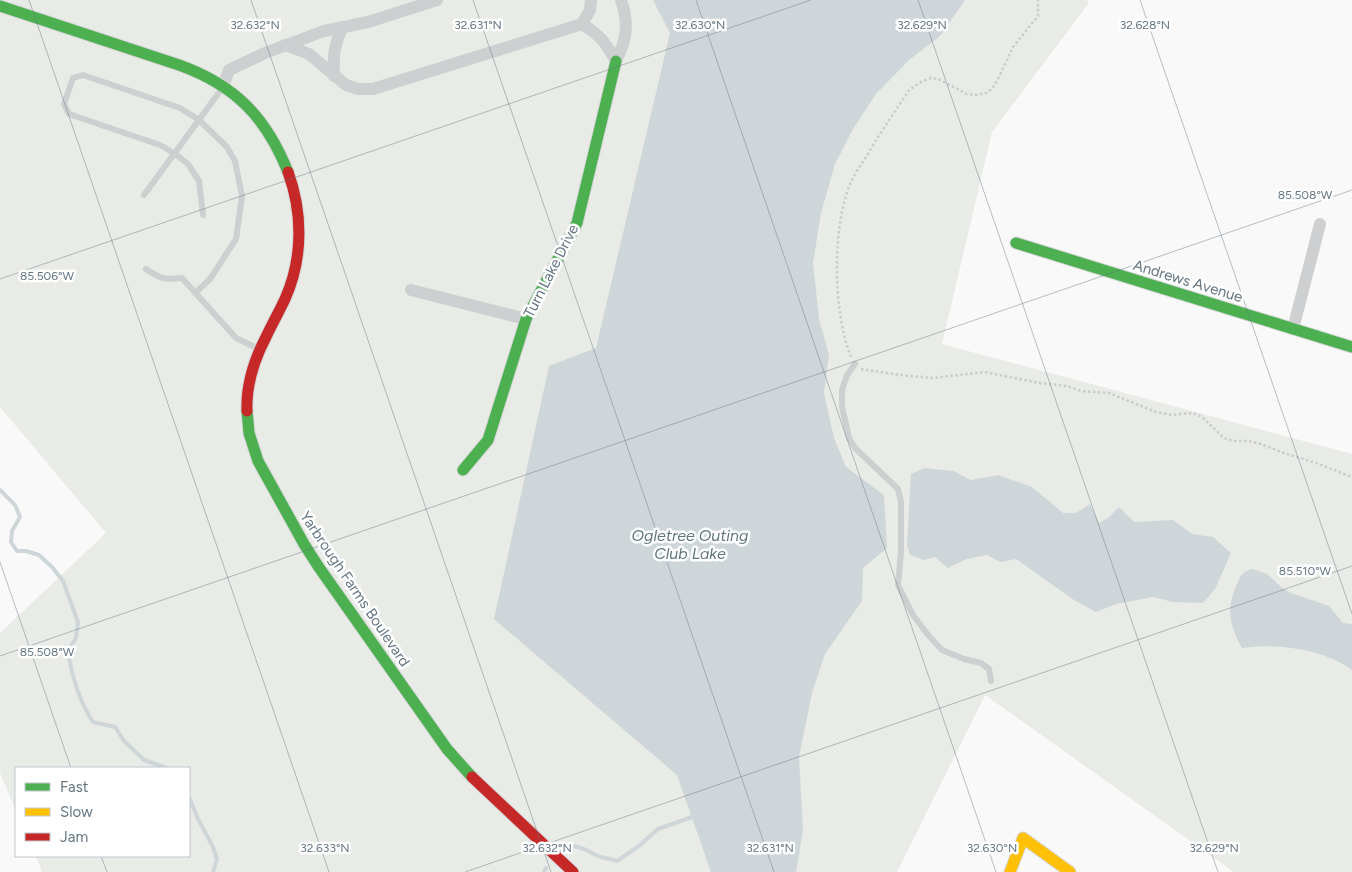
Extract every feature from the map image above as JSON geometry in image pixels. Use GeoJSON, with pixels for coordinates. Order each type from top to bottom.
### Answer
{"type":"FeatureCollection","features":[{"type":"Feature","properties":{"kind":"street"},"geometry":{"type":"LineString","coordinates":[[223,87],[229,70],[285,45],[324,31],[368,22],[438,0]]}},
{"type":"Feature","properties":{"kind":"street"},"geometry":{"type":"LineString","coordinates":[[285,45],[309,54],[346,85],[358,89],[373,89],[582,24],[590,10],[591,0]]}},
{"type":"Feature","properties":{"kind":"street","name":"Turn Lake Drive"},"geometry":{"type":"LineString","coordinates":[[463,470],[488,440],[526,319],[566,245],[576,222],[616,61],[623,47],[626,26],[621,0]]}},
{"type":"Feature","properties":{"kind":"street","name":"Yarbrough Farms Boulevard"},"geometry":{"type":"LineString","coordinates":[[0,6],[194,71],[223,87],[247,107],[266,130],[283,157],[292,182],[298,208],[300,238],[296,265],[289,290],[255,360],[247,396],[246,416],[249,434],[256,455],[301,538],[318,565],[447,750],[467,772],[573,872]]}},
{"type":"Feature","properties":{"kind":"street"},"geometry":{"type":"LineString","coordinates":[[582,24],[598,34],[616,61]]}},
{"type":"Feature","properties":{"kind":"street"},"geometry":{"type":"LineString","coordinates":[[334,76],[333,57],[342,27]]}},
{"type":"Feature","properties":{"kind":"street"},"geometry":{"type":"LineString","coordinates":[[1294,329],[1320,224]]}},
{"type":"Feature","properties":{"kind":"street","name":"Andrews Avenue"},"geometry":{"type":"LineString","coordinates":[[1016,243],[1352,348]]}},
{"type":"Feature","properties":{"kind":"street"},"geometry":{"type":"LineString","coordinates":[[411,290],[526,319]]}},
{"type":"Feature","properties":{"kind":"street"},"geometry":{"type":"LineString","coordinates":[[1010,872],[1023,838],[1070,872]]}},
{"type":"Feature","properties":{"kind":"lane"},"geometry":{"type":"LineString","coordinates":[[195,292],[210,278],[236,239],[242,196],[235,161],[227,147],[199,120],[180,108],[83,75],[73,78],[64,104],[69,114],[160,145],[174,153],[188,164],[199,181],[203,215]]}},
{"type":"Feature","properties":{"kind":"lane"},"geometry":{"type":"LineString","coordinates":[[144,195],[223,87]]}},
{"type":"Feature","properties":{"kind":"lane"},"geometry":{"type":"LineString","coordinates":[[146,269],[160,278],[182,278],[236,338],[260,349]]}},
{"type":"Feature","properties":{"kind":"lane"},"geometry":{"type":"LineString","coordinates":[[855,364],[847,375],[842,390],[842,407],[849,438],[855,448],[898,489],[902,502],[898,585],[913,615],[932,640],[942,650],[964,659],[981,663],[989,668],[991,681]]}},
{"type":"Feature","properties":{"kind":"path"},"geometry":{"type":"LineString","coordinates":[[1038,0],[1038,16],[1013,46],[992,89],[977,95],[968,94],[938,79],[931,78],[921,82],[909,90],[852,181],[843,207],[839,236],[837,281],[844,334],[855,364],[868,371],[933,378],[985,372],[1039,383],[1067,386],[1081,391],[1109,393],[1156,412],[1171,415],[1193,413],[1202,417],[1224,438],[1233,441],[1249,441],[1261,444],[1352,477]]}},
{"type":"Feature","properties":{"kind":"shaded area"},"geometry":{"type":"Polygon","coordinates":[[[0,0],[1087,0],[1089,3],[992,132],[942,344],[1352,454],[1352,872],[1234,872],[985,695],[897,872],[42,872],[36,857],[190,857],[190,767],[15,767],[15,809],[0,773],[0,633],[106,533],[0,407],[0,0]]]}},
{"type":"Feature","properties":{"kind":"water","name":"Ogletree Outing Club Lake"},"geometry":{"type":"Polygon","coordinates":[[[653,0],[965,0],[940,36],[909,60],[876,94],[853,129],[835,164],[821,213],[813,263],[819,319],[829,355],[824,393],[834,438],[846,467],[884,495],[887,548],[863,568],[862,601],[825,654],[812,693],[799,757],[803,830],[796,872],[711,872],[677,775],[494,619],[549,366],[596,348],[670,33],[653,0]]]}},
{"type":"Feature","properties":{"kind":"water"},"geometry":{"type":"Polygon","coordinates":[[[925,468],[953,471],[971,480],[998,475],[1032,487],[1063,513],[1076,513],[1090,504],[1099,523],[1108,518],[1119,507],[1134,522],[1173,520],[1192,534],[1213,537],[1231,553],[1215,589],[1203,603],[1173,602],[1153,597],[1116,604],[1096,612],[1074,600],[1016,559],[1001,562],[987,555],[967,559],[948,568],[935,557],[924,560],[910,555],[907,545],[911,474],[925,468]]]}},
{"type":"Feature","properties":{"kind":"water"},"geometry":{"type":"Polygon","coordinates":[[[1253,569],[1267,574],[1281,587],[1291,593],[1329,606],[1343,623],[1352,624],[1352,670],[1327,657],[1299,649],[1270,646],[1242,648],[1234,632],[1230,616],[1231,601],[1241,576],[1253,569]]]}},
{"type":"Feature","properties":{"kind":"waterway"},"geometry":{"type":"LineString","coordinates":[[0,490],[15,505],[20,517],[12,531],[11,542],[17,551],[26,551],[39,555],[63,581],[78,622],[76,638],[68,651],[74,679],[88,714],[93,722],[115,727],[124,741],[144,760],[164,767]]}},
{"type":"Feature","properties":{"kind":"waterway"},"geometry":{"type":"LineString","coordinates":[[190,799],[217,859],[213,872]]}},
{"type":"Feature","properties":{"kind":"waterway"},"geometry":{"type":"LineString","coordinates":[[560,850],[571,846],[617,861],[639,846],[658,829],[692,817],[694,813]]}},
{"type":"Feature","properties":{"kind":"waterway"},"geometry":{"type":"LineString","coordinates":[[544,872],[546,868]]}},
{"type":"Feature","properties":{"kind":"traffic: fast"},"geometry":{"type":"LineString","coordinates":[[0,6],[179,65],[217,82],[246,105],[259,119],[270,135],[288,172]]}},
{"type":"Feature","properties":{"kind":"traffic: fast"},"geometry":{"type":"LineString","coordinates":[[463,470],[488,440],[526,319],[577,223],[616,61]]}},
{"type":"Feature","properties":{"kind":"traffic: fast"},"geometry":{"type":"LineString","coordinates":[[1016,243],[1352,347]]}},
{"type":"Feature","properties":{"kind":"traffic: fast"},"geometry":{"type":"LineString","coordinates":[[247,411],[249,433],[258,461],[304,544],[447,749],[472,777]]}},
{"type":"Feature","properties":{"kind":"traffic: slow"},"geometry":{"type":"LineString","coordinates":[[1010,872],[1023,838],[1070,872]]}},
{"type":"Feature","properties":{"kind":"traffic: jam"},"geometry":{"type":"LineString","coordinates":[[247,411],[249,382],[254,364],[291,284],[298,252],[298,220],[293,188],[288,172]]}},
{"type":"Feature","properties":{"kind":"traffic: jam"},"geometry":{"type":"LineString","coordinates":[[472,777],[573,872]]}}]}
